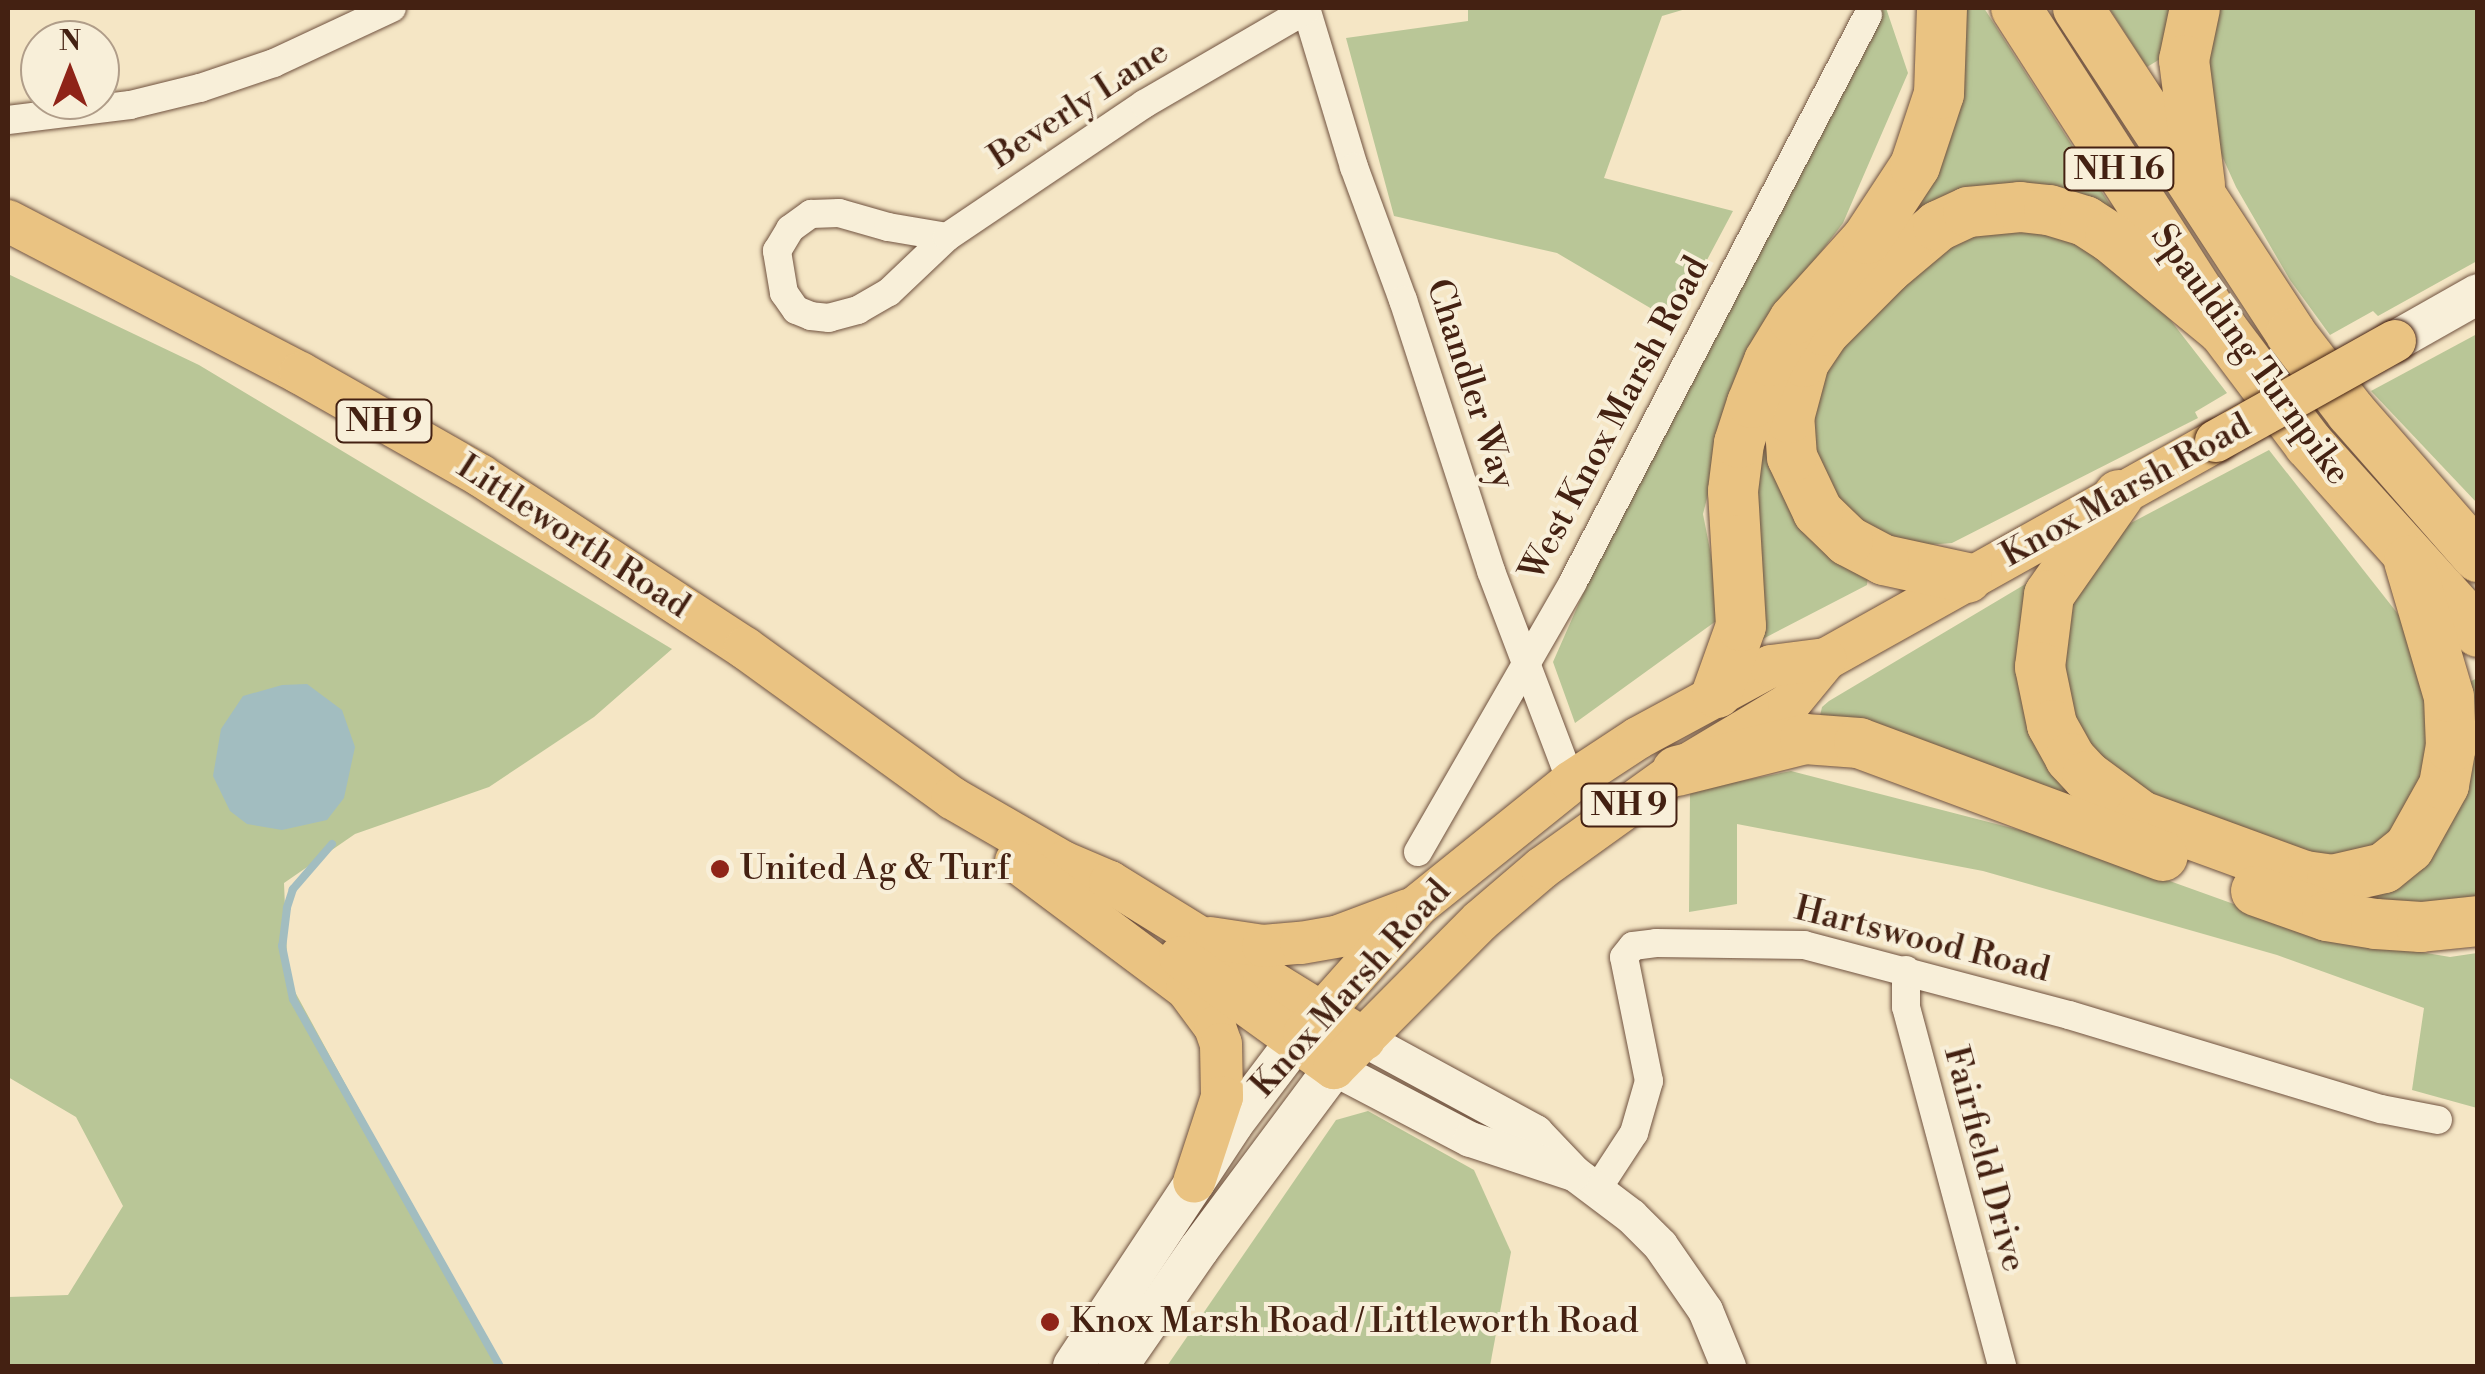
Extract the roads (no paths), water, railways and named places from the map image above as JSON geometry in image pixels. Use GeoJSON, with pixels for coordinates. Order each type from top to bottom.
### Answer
{"type":"FeatureCollection","features":[{"type":"Feature","properties":{"kind":"highway"},"geometry":{"type":"LineString","coordinates":[[1718,693],[1741,626],[1732,491],[1748,416],[1768,361],[1794,320],[1867,239],[1915,166],[1939,94],[1942,8]]}},
{"type":"Feature","properties":{"kind":"highway","name":"Spaulding Turnpike"},"geometry":{"type":"LineString","coordinates":[[2016,8],[2224,330],[2309,444],[2409,561],[2478,632]]}},
{"type":"Feature","properties":{"kind":"highway","name":"Spaulding Turnpike"},"geometry":{"type":"LineString","coordinates":[[2078,8],[2291,334],[2429,504],[2478,557]]}},
{"type":"Feature","properties":{"kind":"highway"},"geometry":{"type":"LineString","coordinates":[[2195,8],[2188,27],[2184,84],[2204,204]]}},
{"type":"Feature","properties":{"kind":"highway"},"geometry":{"type":"LineString","coordinates":[[1968,578],[1884,560],[1848,541],[1818,512],[1792,457],[1789,418],[1804,362],[1825,331],[1887,270],[1938,226],[1968,212],[2020,206],[2049,210],[2085,221],[2110,237],[2224,330]]}},
{"type":"Feature","properties":{"kind":"highway"},"geometry":{"type":"LineString","coordinates":[[2119,495],[2049,595],[2040,667],[2052,726],[2070,758],[2087,776],[2141,816],[2305,876],[2332,880],[2384,868],[2408,848],[2444,785],[2450,746],[2449,697],[2409,561]]}},
{"type":"Feature","properties":{"kind":"highway"},"geometry":{"type":"LineString","coordinates":[[2429,504],[2478,532]]}},
{"type":"Feature","properties":{"kind":"highway"},"geometry":{"type":"LineString","coordinates":[[1678,771],[1805,739],[1859,744],[2327,916],[2421,927],[2478,921]]}},
{"type":"Feature","properties":{"kind":"main road","name":"Littleworth Road"},"geometry":{"type":"LineString","coordinates":[[8,222],[300,374],[481,476],[744,648],[952,798],[1063,862],[1110,882],[1194,934],[1308,1028]]}},
{"type":"Feature","properties":{"kind":"main road","name":"Knox Marsh Road"},"geometry":{"type":"LineString","coordinates":[[1073,1366],[1194,1182],[1308,1028],[1417,906],[1570,782],[1718,693],[1771,666],[1826,658],[2478,294]]}},
{"type":"Feature","properties":{"kind":"main road","name":"Knox Marsh Road"},"geometry":{"type":"LineString","coordinates":[[1118,1366],[1349,1054],[1480,920],[1542,868],[1678,771],[1789,704],[1826,658]]}},
{"type":"Feature","properties":{"kind":"main road"},"geometry":{"type":"LineString","coordinates":[[952,798],[1024,869],[1140,949],[1204,1009],[1221,1044],[1224,1074],[1216,1124],[1194,1182]]}},
{"type":"Feature","properties":{"kind":"main road","name":"Littleworth Road"},"geometry":{"type":"LineString","coordinates":[[1063,862],[1124,917],[1349,1054]]}},
{"type":"Feature","properties":{"kind":"main road","name":"NH 9"},"geometry":{"type":"LineString","coordinates":[[1194,934],[1263,946],[1301,943],[1339,936],[1417,906]]}},
{"type":"Feature","properties":{"kind":"street"},"geometry":{"type":"LineString","coordinates":[[8,120],[130,105],[200,88],[274,63],[392,8]]}},
{"type":"Feature","properties":{"kind":"street","name":"Beverly Lane"},"geometry":{"type":"LineString","coordinates":[[947,237],[857,216],[811,214],[783,238],[778,272],[784,294],[796,310],[828,318],[858,310],[889,292],[947,237],[1144,104],[1306,9]]}},
{"type":"Feature","properties":{"kind":"street","name":"Chandler Way"},"geometry":{"type":"LineString","coordinates":[[1306,9],[1354,166],[1403,300],[1525,670],[1570,782]]}},
{"type":"Feature","properties":{"kind":"street","name":"West Knox Marsh Road"},"geometry":{"type":"LineString","coordinates":[[1418,852],[1525,670],[1868,15]]}},
{"type":"Feature","properties":{"kind":"street","name":"Hartswood Road"},"geometry":{"type":"LineString","coordinates":[[1586,1180],[1634,1134],[1649,1081],[1624,957],[1632,946],[1768,941],[1906,970],[2381,1109],[2438,1120]]}},
{"type":"Feature","properties":{"kind":"street","name":"Fairfield Drive"},"geometry":{"type":"LineString","coordinates":[[1906,970],[1906,1007],[2002,1366]]}},
{"type":"Feature","properties":{"kind":"street"},"geometry":{"type":"LineString","coordinates":[[1349,1054],[1470,1139],[1586,1180],[1660,1245],[1705,1310],[1728,1366]]}},
{"type":"Feature","properties":{"kind":"water"},"geometry":{"type":"Polygon","coordinates":[[[307,684],[342,710],[355,747],[344,798],[327,820],[282,830],[247,824],[230,811],[213,776],[221,729],[243,696],[282,685],[307,684]]]}},
{"type":"Feature","properties":{"kind":"waterway"},"geometry":{"type":"LineString","coordinates":[[332,844],[293,889],[287,908],[282,946],[293,999],[500,1366]]}},
{"type":"Feature","properties":{"kind":"place","name":"United Ag & Turf"},"geometry":{"type":"Point","coordinates":[720,869]}},
{"type":"Feature","properties":{"kind":"place","name":"Knox Marsh Road / Littleworth Road"},"geometry":{"type":"Point","coordinates":[1050,1322]}}]}
